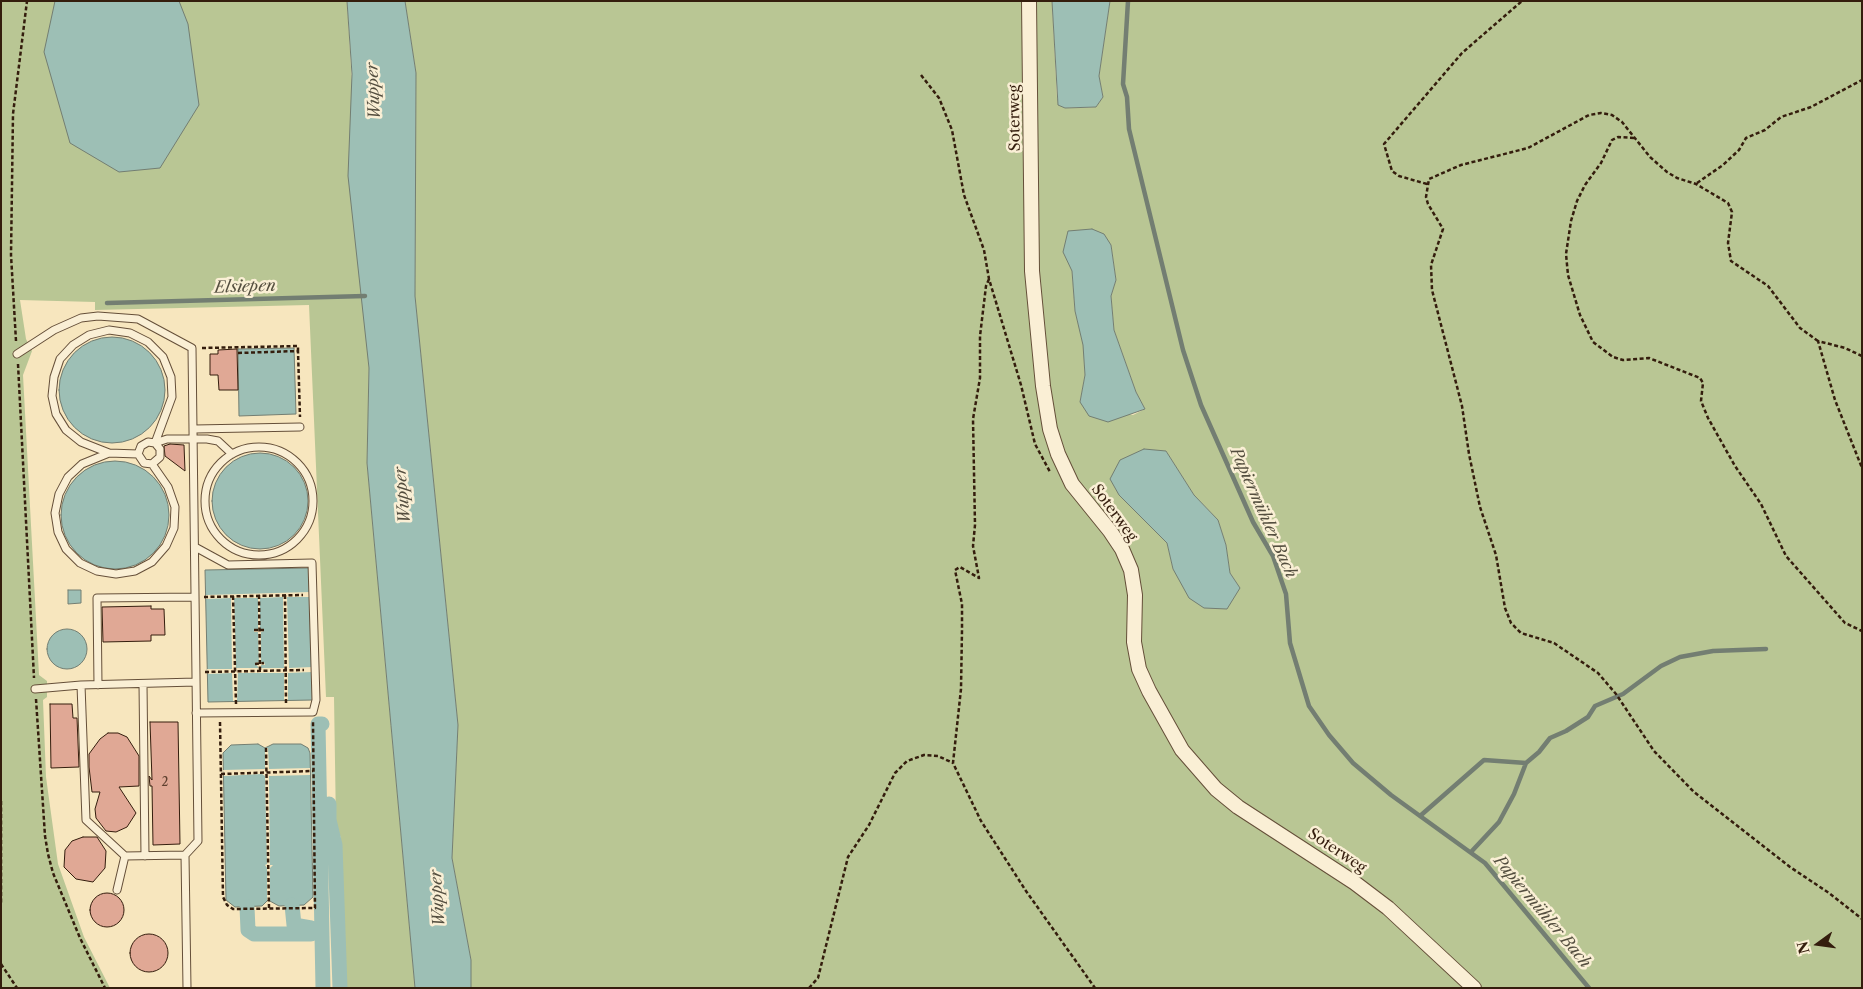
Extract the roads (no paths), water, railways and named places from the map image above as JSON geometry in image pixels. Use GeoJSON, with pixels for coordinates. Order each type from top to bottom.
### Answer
{"type":"FeatureCollection","features":[{"type":"Feature","properties":{"kind":"street","name":"Soterweg"},"geometry":{"type":"LineString","coordinates":[[1029,1],[1032,271],[1043,386],[1058,454],[1072,484],[1110,531],[1122,549],[1131,570],[1135,594],[1134,642],[1139,670],[1182,750],[1216,789],[1238,807],[1355,882],[1388,908],[1474,988]]}},
{"type":"Feature","properties":{"kind":"lane"},"geometry":{"type":"LineString","coordinates":[[17,354],[54,330],[81,318],[98,316],[138,319],[192,348],[198,840],[185,854],[188,988]]}},
{"type":"Feature","properties":{"kind":"lane"},"geometry":{"type":"LineString","coordinates":[[138,454],[108,453],[81,442],[66,430],[56,414],[52,396],[54,377],[60,359],[73,345],[89,335],[109,330],[130,333],[148,342],[163,357],[171,377],[172,397],[155,443]]}},
{"type":"Feature","properties":{"kind":"lane"},"geometry":{"type":"LineString","coordinates":[[194,428],[300,427]]}},
{"type":"Feature","properties":{"kind":"lane"},"geometry":{"type":"LineString","coordinates":[[108,453],[82,464],[68,477],[59,494],[55,513],[58,532],[66,549],[80,563],[97,572],[116,574],[135,571],[152,562],[166,546],[174,528],[175,507],[168,487],[152,464],[141,461],[138,454],[139,448],[144,443],[155,443],[166,439],[194,438],[218,441],[232,454]]}},
{"type":"Feature","properties":{"kind":"lane"},"geometry":{"type":"LineString","coordinates":[[152,464],[158,460],[161,453],[155,443]]}},
{"type":"Feature","properties":{"kind":"lane"},"geometry":{"type":"LineString","coordinates":[[249,447],[267,447],[284,452],[299,463],[309,479],[314,496],[312,515],[304,531],[292,545],[275,553],[257,555],[240,552],[225,543],[214,530],[207,514],[205,497],[209,480],[218,465],[232,454],[249,447]]}},
{"type":"Feature","properties":{"kind":"lane"},"geometry":{"type":"LineString","coordinates":[[195,547],[228,565],[312,563],[316,700],[313,712],[196,713]]}},
{"type":"Feature","properties":{"kind":"lane"},"geometry":{"type":"LineString","coordinates":[[98,685],[97,598],[195,597]]}},
{"type":"Feature","properties":{"kind":"lane"},"geometry":{"type":"LineString","coordinates":[[35,689],[196,682]]}},
{"type":"Feature","properties":{"kind":"lane"},"geometry":{"type":"LineString","coordinates":[[143,684],[145,856]]}},
{"type":"Feature","properties":{"kind":"lane"},"geometry":{"type":"LineString","coordinates":[[81,686],[86,820],[125,856],[185,854]]}},
{"type":"Feature","properties":{"kind":"lane"},"geometry":{"type":"LineString","coordinates":[[117,890],[125,856]]}},
{"type":"Feature","properties":{"kind":"water"},"geometry":{"type":"Polygon","coordinates":[[[55,1],[179,1],[188,24],[199,105],[160,168],[119,172],[70,143],[44,52],[55,1]]]}},
{"type":"Feature","properties":{"kind":"water","name":"Wupper"},"geometry":{"type":"Polygon","coordinates":[[[347,1],[405,1],[416,73],[415,296],[458,725],[452,858],[471,960],[471,988],[415,988],[367,463],[369,368],[348,176],[352,74],[347,1]]]}},
{"type":"Feature","properties":{"kind":"water"},"geometry":{"type":"Polygon","coordinates":[[[1052,1],[1110,1],[1099,76],[1103,97],[1096,107],[1065,108],[1058,105],[1052,1]]]}},
{"type":"Feature","properties":{"kind":"water"},"geometry":{"type":"Polygon","coordinates":[[[1092,229],[1104,234],[1111,245],[1116,280],[1111,296],[1114,330],[1136,392],[1145,409],[1108,422],[1089,416],[1080,402],[1085,375],[1083,345],[1075,311],[1072,271],[1063,252],[1068,231],[1092,229]]]}},
{"type":"Feature","properties":{"kind":"water"},"geometry":{"type":"Polygon","coordinates":[[[112,337],[132,341],[150,352],[161,370],[165,390],[161,410],[150,428],[132,439],[112,443],[92,439],[74,428],[63,410],[59,390],[63,370],[74,352],[92,341],[112,337]]]}},
{"type":"Feature","properties":{"kind":"water"},"geometry":{"type":"Polygon","coordinates":[[[294,348],[296,414],[239,416],[238,349],[294,348]]]}},
{"type":"Feature","properties":{"kind":"water"},"geometry":{"type":"Polygon","coordinates":[[[1144,449],[1166,451],[1194,495],[1218,520],[1226,545],[1230,573],[1240,588],[1227,609],[1204,608],[1189,598],[1173,569],[1167,543],[1119,495],[1110,479],[1120,460],[1144,449]]]}},
{"type":"Feature","properties":{"kind":"water"},"geometry":{"type":"Polygon","coordinates":[[[251,453],[269,453],[287,461],[300,474],[308,492],[305,520],[287,541],[269,549],[251,549],[233,541],[220,528],[212,510],[212,492],[220,474],[233,461],[251,453]]]}},
{"type":"Feature","properties":{"kind":"water"},"geometry":{"type":"Polygon","coordinates":[[[115,461],[136,465],[153,477],[165,494],[169,515],[165,536],[153,553],[136,565],[115,569],[94,565],[77,553],[65,536],[61,515],[65,494],[77,477],[94,465],[115,461]]]}},
{"type":"Feature","properties":{"kind":"water"},"geometry":{"type":"Polygon","coordinates":[[[309,568],[313,700],[208,702],[205,570],[309,568]]]}},
{"type":"Feature","properties":{"kind":"water"},"geometry":{"type":"Polygon","coordinates":[[[68,590],[81,590],[81,603],[68,604],[68,590]]]}},
{"type":"Feature","properties":{"kind":"water"},"geometry":{"type":"Polygon","coordinates":[[[63,629],[71,629],[78,632],[84,638],[87,649],[84,660],[78,666],[71,669],[63,669],[56,666],[50,660],[47,653],[47,645],[50,638],[56,632],[63,629]]]}},
{"type":"Feature","properties":{"kind":"water"},"geometry":{"type":"Polygon","coordinates":[[[258,744],[265,748],[273,744],[301,744],[308,748],[310,753],[313,897],[304,905],[279,906],[268,900],[262,906],[235,907],[226,900],[223,753],[231,745],[258,744]]]}},
{"type":"Feature","properties":{"kind":"waterway","name":"Papiermühler Bach"},"geometry":{"type":"LineString","coordinates":[[1128,1],[1123,84],[1127,97],[1129,129],[1183,350],[1201,405],[1253,522],[1273,556],[1286,594],[1290,643],[1309,706],[1329,735],[1353,763],[1391,795],[1485,863],[1589,988]]}},
{"type":"Feature","properties":{"kind":"waterway","name":"Elsiepen"},"geometry":{"type":"LineString","coordinates":[[107,303],[365,296]]}},
{"type":"Feature","properties":{"kind":"waterway"},"geometry":{"type":"LineString","coordinates":[[1420,816],[1484,760],[1526,763],[1539,752],[1550,738],[1566,731],[1588,717],[1595,706],[1623,694],[1661,666],[1680,657],[1713,651],[1766,649]]}},
{"type":"Feature","properties":{"kind":"waterway"},"geometry":{"type":"LineString","coordinates":[[322,724],[318,724],[323,988]]}},
{"type":"Feature","properties":{"kind":"waterway"},"geometry":{"type":"LineString","coordinates":[[1471,852],[1499,822],[1514,794],[1526,763]]}},
{"type":"Feature","properties":{"kind":"waterway"},"geometry":{"type":"LineString","coordinates":[[329,804],[329,820],[335,845],[340,988]]}},
{"type":"Feature","properties":{"kind":"waterway"},"geometry":{"type":"LineString","coordinates":[[292,905],[294,925],[311,928]]}},
{"type":"Feature","properties":{"kind":"waterway"},"geometry":{"type":"LineString","coordinates":[[247,907],[248,930],[254,934],[311,934]]}}]}
